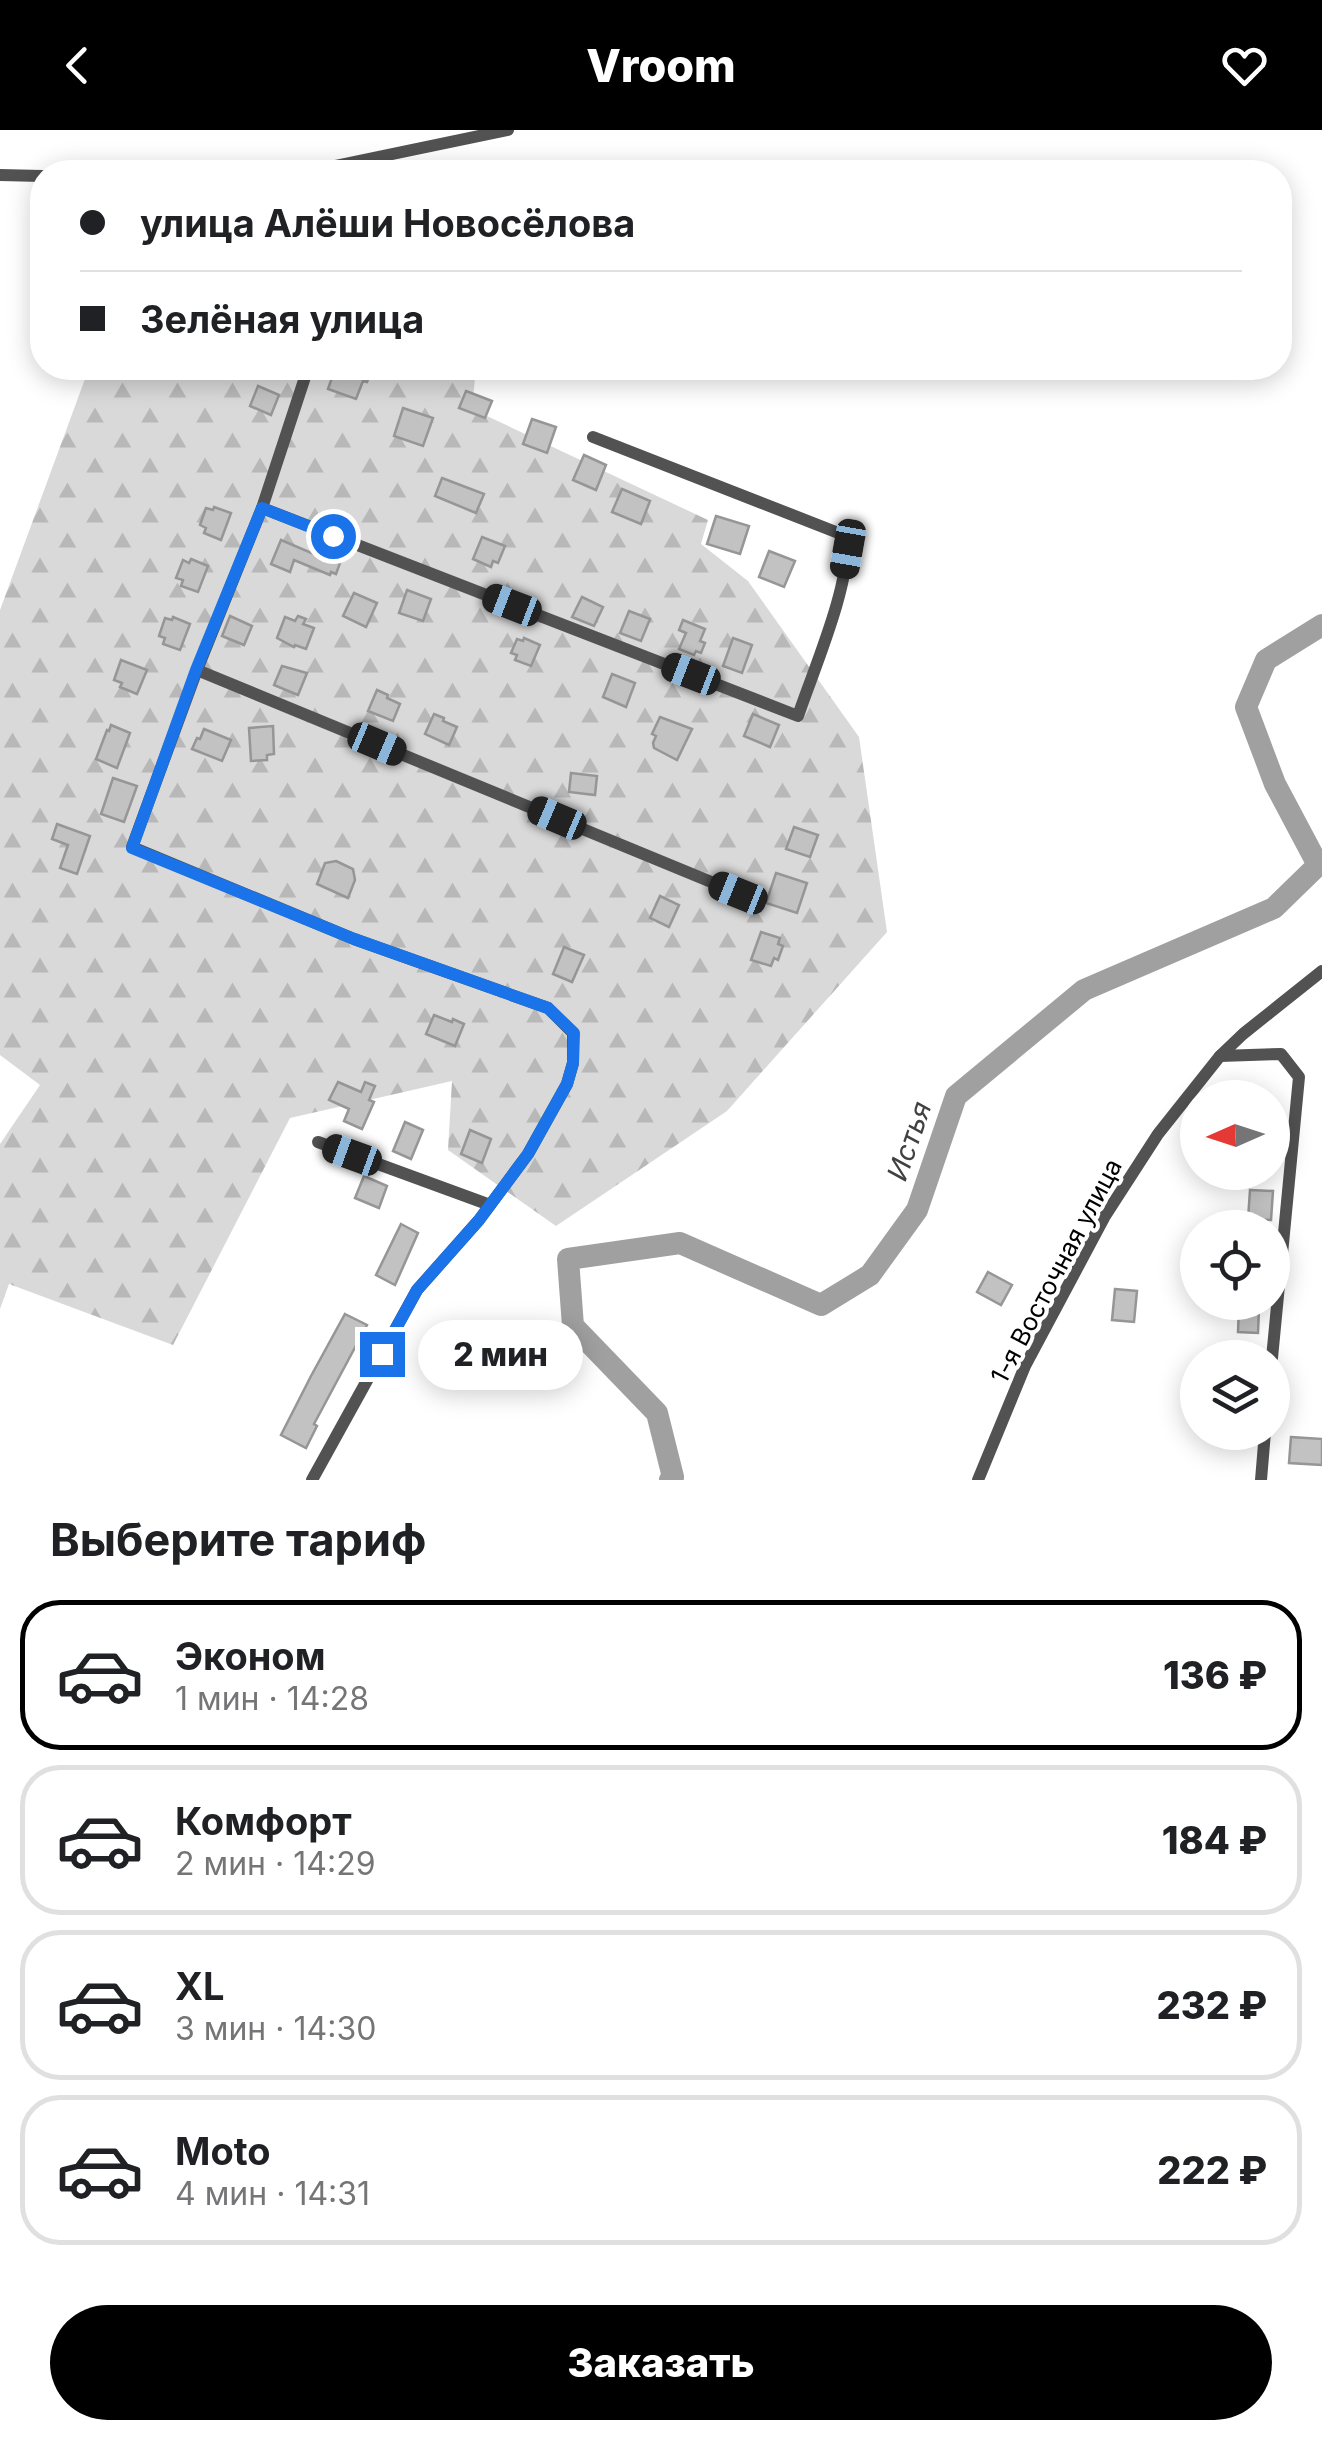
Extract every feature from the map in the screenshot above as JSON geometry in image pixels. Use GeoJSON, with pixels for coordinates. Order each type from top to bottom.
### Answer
{"type":"FeatureCollection","features":[{"type":"Feature","properties":{"kind":"street"},"geometry":{"type":"LineString","coordinates":[[384,160],[508,130]]}},
{"type":"Feature","properties":{"kind":"street"},"geometry":{"type":"LineString","coordinates":[[0,176],[30,176]]}},
{"type":"Feature","properties":{"kind":"street"},"geometry":{"type":"LineString","coordinates":[[304,380],[262,508],[196,670],[132,848],[354,939],[548,1008],[574,1033],[573,1063],[567,1084],[528,1154],[417,1290],[312,1480]]}},
{"type":"Feature","properties":{"kind":"street"},"geometry":{"type":"LineString","coordinates":[[262,508],[798,716],[841,589],[848,549],[846,536],[593,437]]}},
{"type":"Feature","properties":{"kind":"street"},"geometry":{"type":"LineString","coordinates":[[196,670],[738,893]]}},
{"type":"Feature","properties":{"kind":"street","name":"1-я Восточная улица"},"geometry":{"type":"LineString","coordinates":[[978,1480],[1025,1366],[1105,1216],[1158,1134],[1220,1056],[1322,971]]}},
{"type":"Feature","properties":{"kind":"street"},"geometry":{"type":"LineString","coordinates":[[1220,1056],[1280,1054],[1299,1077],[1274,1340]]}},
{"type":"Feature","properties":{"kind":"street"},"geometry":{"type":"LineString","coordinates":[[318,1142],[490,1205]]}},
{"type":"Feature","properties":{"kind":"street"},"geometry":{"type":"LineString","coordinates":[[1260,1480],[1263,1450]]}},
{"type":"Feature","properties":{"kind":"green space"},"geometry":{"type":"Polygon","coordinates":[[[85,380],[475,380],[472,409],[708,520],[701,544],[748,581],[859,737],[887,932],[727,1111],[556,1226],[448,1150],[452,1081],[290,1118],[173,1345],[9,1284],[0,1309],[0,1144],[40,1085],[0,1055],[0,610],[85,380]]]}},
{"type":"Feature","properties":{"kind":"building"},"geometry":{"type":"Polygon","coordinates":[[[331,380],[368,380],[363,381],[356,399],[328,389],[331,380]]]}},
{"type":"Feature","properties":{"kind":"building"},"geometry":{"type":"Polygon","coordinates":[[[258,386],[279,395],[271,415],[250,406],[258,386]]]}},
{"type":"Feature","properties":{"kind":"building"},"geometry":{"type":"Polygon","coordinates":[[[466,391],[492,401],[485,418],[459,408],[466,391]]]}},
{"type":"Feature","properties":{"kind":"building"},"geometry":{"type":"Polygon","coordinates":[[[403,408],[433,418],[423,446],[394,436],[403,408]]]}},
{"type":"Feature","properties":{"kind":"building"},"geometry":{"type":"Polygon","coordinates":[[[532,419],[556,427],[547,453],[523,444],[532,419]]]}},
{"type":"Feature","properties":{"kind":"building"},"geometry":{"type":"Polygon","coordinates":[[[584,455],[606,465],[596,490],[573,480],[584,455]]]}},
{"type":"Feature","properties":{"kind":"building"},"geometry":{"type":"Polygon","coordinates":[[[442,478],[484,494],[476,513],[435,496],[442,478]]]}},
{"type":"Feature","properties":{"kind":"building"},"geometry":{"type":"Polygon","coordinates":[[[622,489],[650,501],[641,524],[612,512],[622,489]]]}},
{"type":"Feature","properties":{"kind":"building"},"geometry":{"type":"Polygon","coordinates":[[[206,508],[231,513],[221,540],[204,533],[206,528],[200,525],[206,508]]]}},
{"type":"Feature","properties":{"kind":"building"},"geometry":{"type":"Polygon","coordinates":[[[716,516],[749,526],[740,554],[707,544],[716,516]]]}},
{"type":"Feature","properties":{"kind":"building"},"geometry":{"type":"Polygon","coordinates":[[[482,537],[505,546],[498,563],[493,561],[491,567],[473,559],[482,537]]]}},
{"type":"Feature","properties":{"kind":"building"},"geometry":{"type":"Polygon","coordinates":[[[281,540],[316,555],[318,551],[336,558],[340,563],[336,574],[294,560],[290,572],[271,564],[281,540]]]}},
{"type":"Feature","properties":{"kind":"building"},"geometry":{"type":"Polygon","coordinates":[[[769,551],[795,561],[784,587],[759,577],[769,551]]]}},
{"type":"Feature","properties":{"kind":"building"},"geometry":{"type":"Polygon","coordinates":[[[191,559],[208,566],[198,592],[181,586],[183,580],[176,578],[183,560],[189,563],[191,559]]]}},
{"type":"Feature","properties":{"kind":"building"},"geometry":{"type":"Polygon","coordinates":[[[407,590],[431,599],[423,621],[399,613],[407,590]]]}},
{"type":"Feature","properties":{"kind":"building"},"geometry":{"type":"Polygon","coordinates":[[[354,593],[377,603],[366,627],[343,616],[354,593]]]}},
{"type":"Feature","properties":{"kind":"building"},"geometry":{"type":"Polygon","coordinates":[[[582,597],[603,607],[594,626],[572,617],[582,597]]]}},
{"type":"Feature","properties":{"kind":"building"},"geometry":{"type":"Polygon","coordinates":[[[629,611],[650,619],[641,641],[620,633],[629,611]]]}},
{"type":"Feature","properties":{"kind":"building"},"geometry":{"type":"Polygon","coordinates":[[[230,616],[252,626],[244,645],[222,636],[230,616]]]}},
{"type":"Feature","properties":{"kind":"building"},"geometry":{"type":"Polygon","coordinates":[[[298,616],[306,619],[303,624],[314,628],[306,649],[277,638],[285,617],[295,621],[298,616]]]}},
{"type":"Feature","properties":{"kind":"building"},"geometry":{"type":"Polygon","coordinates":[[[165,618],[190,624],[180,650],[163,644],[165,638],[159,636],[165,618]]]}},
{"type":"Feature","properties":{"kind":"building"},"geometry":{"type":"Polygon","coordinates":[[[683,620],[705,629],[701,653],[696,651],[694,655],[679,649],[686,633],[679,630],[683,620]]]}},
{"type":"Feature","properties":{"kind":"building"},"geometry":{"type":"Polygon","coordinates":[[[733,638],[752,645],[742,673],[723,666],[733,638]]]}},
{"type":"Feature","properties":{"kind":"building"},"geometry":{"type":"Polygon","coordinates":[[[517,639],[540,645],[531,666],[515,660],[517,655],[511,653],[517,639]]]}},
{"type":"Feature","properties":{"kind":"building"},"geometry":{"type":"Polygon","coordinates":[[[121,660],[147,670],[137,694],[114,680],[121,660]]]}},
{"type":"Feature","properties":{"kind":"building"},"geometry":{"type":"Polygon","coordinates":[[[282,666],[307,673],[298,695],[274,685],[282,666]]]}},
{"type":"Feature","properties":{"kind":"building"},"geometry":{"type":"Polygon","coordinates":[[[612,674],[635,683],[626,707],[603,697],[612,674]]]}},
{"type":"Feature","properties":{"kind":"building"},"geometry":{"type":"Polygon","coordinates":[[[377,690],[400,704],[393,721],[368,711],[377,690]]]}},
{"type":"Feature","properties":{"kind":"building"},"geometry":{"type":"Polygon","coordinates":[[[434,714],[457,727],[449,745],[425,734],[434,714]]]}},
{"type":"Feature","properties":{"kind":"building"},"geometry":{"type":"Polygon","coordinates":[[[753,714],[779,725],[770,747],[744,736],[753,714]]]}},
{"type":"Feature","properties":{"kind":"building"},"geometry":{"type":"Polygon","coordinates":[[[660,717],[692,729],[677,760],[654,748],[656,736],[652,734],[660,717]]]}},
{"type":"Feature","properties":{"kind":"building"},"geometry":{"type":"Polygon","coordinates":[[[111,725],[130,733],[117,768],[96,759],[111,725]]]}},
{"type":"Feature","properties":{"kind":"building"},"geometry":{"type":"Polygon","coordinates":[[[273,726],[274,754],[267,755],[267,760],[251,761],[249,728],[273,726]]]}},
{"type":"Feature","properties":{"kind":"building"},"geometry":{"type":"Polygon","coordinates":[[[204,729],[231,740],[222,761],[192,749],[204,729]]]}},
{"type":"Feature","properties":{"kind":"building"},"geometry":{"type":"Polygon","coordinates":[[[571,773],[597,776],[595,795],[569,792],[571,773]]]}},
{"type":"Feature","properties":{"kind":"building"},"geometry":{"type":"Polygon","coordinates":[[[113,778],[137,786],[124,822],[101,814],[113,778]]]}},
{"type":"Feature","properties":{"kind":"building"},"geometry":{"type":"Polygon","coordinates":[[[57,824],[90,836],[77,874],[60,868],[68,845],[52,839],[57,824]]]}},
{"type":"Feature","properties":{"kind":"building"},"geometry":{"type":"Polygon","coordinates":[[[794,827],[818,835],[810,857],[786,849],[794,827]]]}},
{"type":"Feature","properties":{"kind":"building"},"geometry":{"type":"Polygon","coordinates":[[[336,861],[353,869],[355,880],[348,898],[317,884],[325,863],[336,861]]]}},
{"type":"Feature","properties":{"kind":"building"},"geometry":{"type":"Polygon","coordinates":[[[776,873],[807,883],[797,913],[766,903],[776,873]]]}},
{"type":"Feature","properties":{"kind":"building"},"geometry":{"type":"Polygon","coordinates":[[[660,896],[679,905],[669,927],[650,918],[660,896]]]}},
{"type":"Feature","properties":{"kind":"building"},"geometry":{"type":"Polygon","coordinates":[[[761,932],[780,938],[778,944],[783,946],[771,966],[751,960],[761,932]]]}},
{"type":"Feature","properties":{"kind":"building"},"geometry":{"type":"Polygon","coordinates":[[[564,947],[584,955],[572,982],[553,974],[564,947]]]}},
{"type":"Feature","properties":{"kind":"building"},"geometry":{"type":"Polygon","coordinates":[[[434,1015],[464,1024],[455,1046],[426,1034],[434,1015]]]}},
{"type":"Feature","properties":{"kind":"building"},"geometry":{"type":"Polygon","coordinates":[[[338,1082],[361,1092],[365,1082],[375,1086],[369,1100],[374,1102],[362,1129],[344,1121],[349,1109],[329,1100],[338,1082]]]}},
{"type":"Feature","properties":{"kind":"building"},"geometry":{"type":"Polygon","coordinates":[[[405,1122],[423,1130],[411,1159],[393,1151],[405,1122]]]}},
{"type":"Feature","properties":{"kind":"building"},"geometry":{"type":"Polygon","coordinates":[[[470,1130],[491,1139],[482,1163],[461,1154],[470,1130]]]}},
{"type":"Feature","properties":{"kind":"building"},"geometry":{"type":"Polygon","coordinates":[[[364,1176],[387,1186],[379,1208],[355,1198],[364,1176]]]}},
{"type":"Feature","properties":{"kind":"building"},"geometry":{"type":"Polygon","coordinates":[[[1250,1190],[1273,1191],[1272,1210],[1249,1210],[1250,1190]]]}},
{"type":"Feature","properties":{"kind":"building"},"geometry":{"type":"Polygon","coordinates":[[[401,1224],[418,1233],[395,1285],[376,1275],[401,1224]]]}},
{"type":"Feature","properties":{"kind":"building"},"geometry":{"type":"Polygon","coordinates":[[[988,1272],[1012,1285],[1001,1305],[977,1292],[988,1272]]]}},
{"type":"Feature","properties":{"kind":"building"},"geometry":{"type":"Polygon","coordinates":[[[1115,1289],[1137,1291],[1134,1322],[1112,1320],[1115,1289]]]}},
{"type":"Feature","properties":{"kind":"building"},"geometry":{"type":"Polygon","coordinates":[[[345,1314],[367,1325],[314,1424],[317,1426],[306,1448],[281,1435],[345,1314]]]}},
{"type":"Feature","properties":{"kind":"building"},"geometry":{"type":"Polygon","coordinates":[[[1238,1320],[1259,1320],[1258,1333],[1238,1332],[1238,1320]]]}},
{"type":"Feature","properties":{"kind":"building"},"geometry":{"type":"Polygon","coordinates":[[[1291,1437],[1322,1439],[1322,1465],[1289,1463],[1291,1437]]]}},
{"type":"Feature","properties":{"kind":"waterway","name":"Истья"},"geometry":{"type":"LineString","coordinates":[[670,1480],[673,1477],[657,1413],[573,1326],[568,1259],[680,1243],[821,1305],[870,1275],[917,1210],[956,1096],[1084,990],[1274,908],[1318,865],[1275,784],[1246,707],[1266,660],[1322,625]]}},
{"type":"Feature","properties":{"kind":"waterway","name":"Истья"},"geometry":{"type":"LineString","coordinates":[[1318,865],[1322,869]]}},
{"type":"Feature","properties":{"kind":"route"},"geometry":{"type":"LineString","coordinates":[[333,536],[262,508],[196,670],[132,848],[354,939],[548,1008],[574,1033],[573,1063],[567,1084],[528,1154],[479,1220],[417,1290],[382,1354]]}}]}
